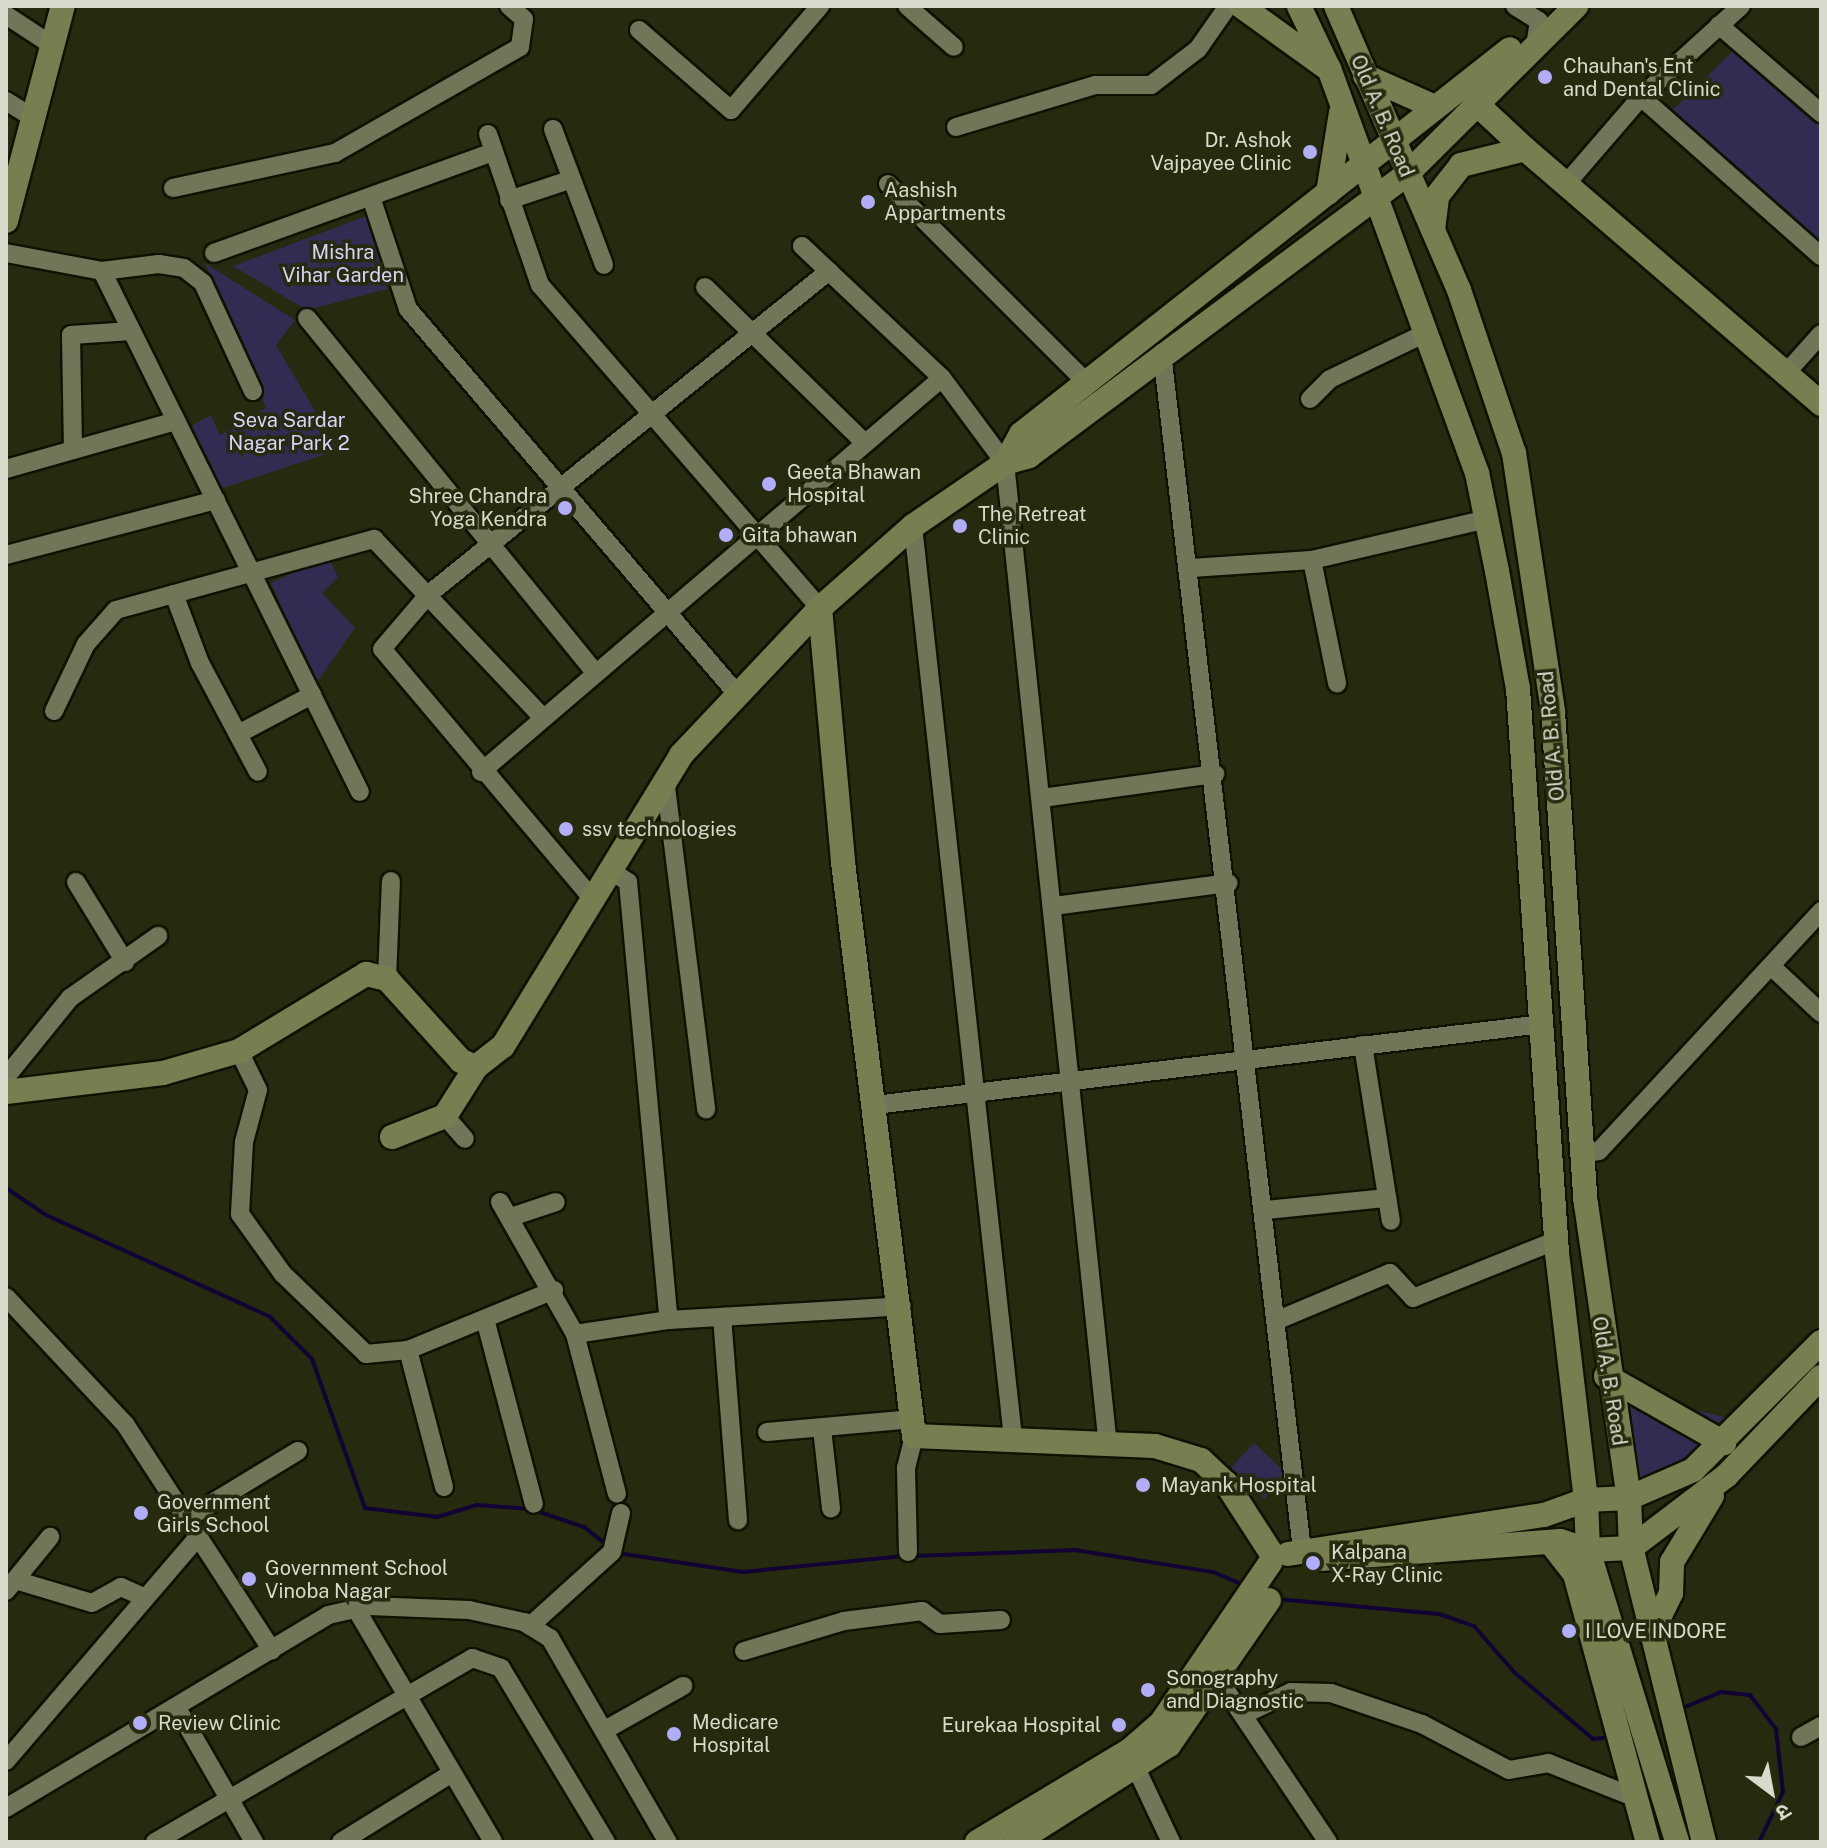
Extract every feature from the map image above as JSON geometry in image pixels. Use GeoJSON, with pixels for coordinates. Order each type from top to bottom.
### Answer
{"type":"FeatureCollection","features":[{"type":"Feature","properties":{"kind":"main road"},"geometry":{"type":"LineString","coordinates":[[6,221],[10,177],[33,118],[63,6]]}},
{"type":"Feature","properties":{"kind":"main road"},"geometry":{"type":"LineString","coordinates":[[1241,6],[1329,69]]}},
{"type":"Feature","properties":{"kind":"main road","name":"Old A. B. Road"},"geometry":{"type":"LineString","coordinates":[[1299,6],[1329,69],[1376,196],[1426,333],[1487,519],[1518,689],[1557,1240],[1586,1500],[1588,1550]]}},
{"type":"Feature","properties":{"kind":"main road","name":"Old A. B. Road"},"geometry":{"type":"LineString","coordinates":[[1336,6],[1391,141],[1433,232],[1514,453],[1553,712],[1585,1153],[1606,1376],[1629,1498],[1631,1548]]}},
{"type":"Feature","properties":{"kind":"main road"},"geometry":{"type":"LineString","coordinates":[[392,1137],[445,1116],[476,1067],[503,1046],[665,779],[737,694],[820,608],[913,526],[1005,463],[1029,456],[1162,353],[1406,175],[1479,106],[1576,6]]}},
{"type":"Feature","properties":{"kind":"main road"},"geometry":{"type":"LineString","coordinates":[[1005,463],[1021,434],[1391,141],[1435,107],[1479,80],[1547,13]]}},
{"type":"Feature","properties":{"kind":"main road"},"geometry":{"type":"LineString","coordinates":[[1365,76],[1435,107]]}},
{"type":"Feature","properties":{"kind":"main road"},"geometry":{"type":"LineString","coordinates":[[1479,80],[1479,106],[1821,404]]}},
{"type":"Feature","properties":{"kind":"main road"},"geometry":{"type":"LineString","coordinates":[[1328,193],[1342,105]]}},
{"type":"Feature","properties":{"kind":"main road"},"geometry":{"type":"LineString","coordinates":[[1433,232],[1446,177],[1478,155],[1525,149]]}},
{"type":"Feature","properties":{"kind":"main road"},"geometry":{"type":"LineString","coordinates":[[820,608],[843,862],[902,1306],[914,1428],[1108,1446],[1155,1446],[1201,1460],[1226,1483],[1280,1566]]}},
{"type":"Feature","properties":{"kind":"main road"},"geometry":{"type":"LineString","coordinates":[[6,1092],[163,1073],[239,1051],[355,978],[387,979],[461,1061],[476,1067]]}},
{"type":"Feature","properties":{"kind":"main road"},"geometry":{"type":"LineString","coordinates":[[1016,1842],[1169,1745],[1219,1680],[1280,1566],[1544,1515],[1586,1500],[1629,1498],[1693,1470],[1724,1443],[1821,1342]]}},
{"type":"Feature","properties":{"kind":"main road"},"geometry":{"type":"LineString","coordinates":[[1606,1376],[1724,1443]]}},
{"type":"Feature","properties":{"kind":"main road"},"geometry":{"type":"LineString","coordinates":[[1280,1566],[1550,1542],[1588,1550],[1631,1548],[1727,1475],[1821,1377]]}},
{"type":"Feature","properties":{"kind":"main road"},"geometry":{"type":"LineString","coordinates":[[1544,1515],[1581,1465]]}},
{"type":"Feature","properties":{"kind":"main road"},"geometry":{"type":"LineString","coordinates":[[1651,1634],[1671,1593],[1672,1562],[1727,1475]]}},
{"type":"Feature","properties":{"kind":"main road"},"geometry":{"type":"LineString","coordinates":[[1550,1542],[1575,1574],[1614,1708],[1648,1842]]}},
{"type":"Feature","properties":{"kind":"main road"},"geometry":{"type":"LineString","coordinates":[[1631,1548],[1704,1841]]}},
{"type":"Feature","properties":{"kind":"main road"},"geometry":{"type":"LineString","coordinates":[[1588,1550],[1641,1706],[1677,1842]]}},
{"type":"Feature","properties":{"kind":"main road"},"geometry":{"type":"LineString","coordinates":[[977,1842],[1141,1741],[1252,1614]]}},
{"type":"Feature","properties":{"kind":"main road"},"geometry":{"type":"LineString","coordinates":[[1614,1708],[1641,1706]]}},
{"type":"Feature","properties":{"kind":"street"},"geometry":{"type":"LineString","coordinates":[[173,188],[335,153],[520,47],[524,19],[509,6]]}},
{"type":"Feature","properties":{"kind":"street"},"geometry":{"type":"LineString","coordinates":[[639,30],[731,110],[820,6]]}},
{"type":"Feature","properties":{"kind":"street"},"geometry":{"type":"LineString","coordinates":[[907,6],[954,47]]}},
{"type":"Feature","properties":{"kind":"street"},"geometry":{"type":"LineString","coordinates":[[956,127],[1095,85],[1151,85],[1179,69],[1228,6]]}},
{"type":"Feature","properties":{"kind":"street"},"geometry":{"type":"LineString","coordinates":[[1515,6],[1547,13],[1535,45]]}},
{"type":"Feature","properties":{"kind":"street"},"geometry":{"type":"LineString","coordinates":[[1566,184],[1641,97],[1741,6]]}},
{"type":"Feature","properties":{"kind":"street"},"geometry":{"type":"LineString","coordinates":[[6,15],[53,46]]}},
{"type":"Feature","properties":{"kind":"street"},"geometry":{"type":"LineString","coordinates":[[1719,25],[1821,113]]}},
{"type":"Feature","properties":{"kind":"street"},"geometry":{"type":"LineString","coordinates":[[1641,97],[1821,256]]}},
{"type":"Feature","properties":{"kind":"street"},"geometry":{"type":"LineString","coordinates":[[6,101],[33,118]]}},
{"type":"Feature","properties":{"kind":"street"},"geometry":{"type":"LineString","coordinates":[[553,129],[604,265]]}},
{"type":"Feature","properties":{"kind":"street"},"geometry":{"type":"LineString","coordinates":[[214,253],[371,197],[491,143],[540,285],[820,608]]}},
{"type":"Feature","properties":{"kind":"street"},"geometry":{"type":"LineString","coordinates":[[509,200],[572,179]]}},
{"type":"Feature","properties":{"kind":"street"},"geometry":{"type":"LineString","coordinates":[[888,184],[1087,383]]}},
{"type":"Feature","properties":{"kind":"street"},"geometry":{"type":"LineString","coordinates":[[371,197],[408,309],[663,612],[737,694]]}},
{"type":"Feature","properties":{"kind":"street"},"geometry":{"type":"LineString","coordinates":[[802,246],[942,378],[1005,463],[1073,1076],[1108,1446]]}},
{"type":"Feature","properties":{"kind":"street"},"geometry":{"type":"LineString","coordinates":[[6,253],[102,271],[159,264],[184,268],[203,283],[253,391]]}},
{"type":"Feature","properties":{"kind":"street"},"geometry":{"type":"LineString","coordinates":[[102,271],[360,792]]}},
{"type":"Feature","properties":{"kind":"street"},"geometry":{"type":"LineString","coordinates":[[591,897],[384,659],[393,631],[429,594],[829,271]]}},
{"type":"Feature","properties":{"kind":"street"},"geometry":{"type":"LineString","coordinates":[[705,287],[863,441]]}},
{"type":"Feature","properties":{"kind":"street"},"geometry":{"type":"LineString","coordinates":[[307,318],[488,546],[595,672]]}},
{"type":"Feature","properties":{"kind":"street"},"geometry":{"type":"LineString","coordinates":[[73,450],[71,335],[132,331]]}},
{"type":"Feature","properties":{"kind":"street"},"geometry":{"type":"LineString","coordinates":[[1310,399],[1330,379],[1426,333]]}},
{"type":"Feature","properties":{"kind":"street"},"geometry":{"type":"LineString","coordinates":[[1787,372],[1821,334]]}},
{"type":"Feature","properties":{"kind":"street"},"geometry":{"type":"LineString","coordinates":[[1162,353],[1191,568],[1278,1320],[1280,1566]]}},
{"type":"Feature","properties":{"kind":"street"},"geometry":{"type":"LineString","coordinates":[[481,772],[754,533],[942,378]]}},
{"type":"Feature","properties":{"kind":"street"},"geometry":{"type":"LineString","coordinates":[[6,469],[176,421]]}},
{"type":"Feature","properties":{"kind":"street"},"geometry":{"type":"LineString","coordinates":[[6,555],[216,500]]}},
{"type":"Feature","properties":{"kind":"street"},"geometry":{"type":"LineString","coordinates":[[1191,568],[1312,560],[1487,519]]}},
{"type":"Feature","properties":{"kind":"street"},"geometry":{"type":"LineString","coordinates":[[913,526],[972,1098],[1013,1438]]}},
{"type":"Feature","properties":{"kind":"street"},"geometry":{"type":"LineString","coordinates":[[54,711],[102,623],[116,610],[374,539],[543,718]]}},
{"type":"Feature","properties":{"kind":"street"},"geometry":{"type":"LineString","coordinates":[[1312,560],[1337,683]]}},
{"type":"Feature","properties":{"kind":"street"},"geometry":{"type":"LineString","coordinates":[[174,594],[258,772]]}},
{"type":"Feature","properties":{"kind":"street"},"geometry":{"type":"LineString","coordinates":[[238,734],[312,695]]}},
{"type":"Feature","properties":{"kind":"street"},"geometry":{"type":"LineString","coordinates":[[1042,798],[1215,774]]}},
{"type":"Feature","properties":{"kind":"street"},"geometry":{"type":"LineString","coordinates":[[665,779],[706,1109]]}},
{"type":"Feature","properties":{"kind":"street"},"geometry":{"type":"LineString","coordinates":[[608,869],[628,882],[669,1320]]}},
{"type":"Feature","properties":{"kind":"street"},"geometry":{"type":"LineString","coordinates":[[387,979],[391,881]]}},
{"type":"Feature","properties":{"kind":"street"},"geometry":{"type":"LineString","coordinates":[[76,882],[125,962]]}},
{"type":"Feature","properties":{"kind":"street"},"geometry":{"type":"LineString","coordinates":[[1054,906],[1228,883]]}},
{"type":"Feature","properties":{"kind":"street"},"geometry":{"type":"LineString","coordinates":[[1585,1153],[1599,1151],[1819,917]]}},
{"type":"Feature","properties":{"kind":"street"},"geometry":{"type":"LineString","coordinates":[[6,1077],[70,998],[158,936]]}},
{"type":"Feature","properties":{"kind":"street"},"geometry":{"type":"LineString","coordinates":[[1771,966],[1821,1013]]}},
{"type":"Feature","properties":{"kind":"street"},"geometry":{"type":"LineString","coordinates":[[875,1105],[972,1098],[1073,1076],[1542,1024]]}},
{"type":"Feature","properties":{"kind":"street"},"geometry":{"type":"LineString","coordinates":[[1363,1045],[1391,1221]]}},
{"type":"Feature","properties":{"kind":"street"},"geometry":{"type":"LineString","coordinates":[[239,1051],[258,1090],[244,1142],[240,1214],[283,1274],[366,1354],[408,1350],[554,1290]]}},
{"type":"Feature","properties":{"kind":"street"},"geometry":{"type":"LineString","coordinates":[[445,1116],[465,1139]]}},
{"type":"Feature","properties":{"kind":"street"},"geometry":{"type":"LineString","coordinates":[[1266,1210],[1387,1198]]}},
{"type":"Feature","properties":{"kind":"street"},"geometry":{"type":"LineString","coordinates":[[556,1202],[505,1210],[554,1290],[575,1334],[617,1494]]}},
{"type":"Feature","properties":{"kind":"street"},"geometry":{"type":"LineString","coordinates":[[1278,1320],[1390,1273],[1413,1298],[1557,1240]]}},
{"type":"Feature","properties":{"kind":"street"},"geometry":{"type":"LineString","coordinates":[[6,1297],[100,1393],[272,1650]]}},
{"type":"Feature","properties":{"kind":"street"},"geometry":{"type":"LineString","coordinates":[[575,1334],[669,1320],[902,1306]]}},
{"type":"Feature","properties":{"kind":"street"},"geometry":{"type":"LineString","coordinates":[[722,1317],[738,1520]]}},
{"type":"Feature","properties":{"kind":"street"},"geometry":{"type":"LineString","coordinates":[[485,1319],[534,1504]]}},
{"type":"Feature","properties":{"kind":"street"},"geometry":{"type":"LineString","coordinates":[[408,1350],[444,1487]]}},
{"type":"Feature","properties":{"kind":"street"},"geometry":{"type":"LineString","coordinates":[[767,1432],[914,1428],[906,1468],[908,1552]]}},
{"type":"Feature","properties":{"kind":"street"},"geometry":{"type":"LineString","coordinates":[[822,1429],[831,1508]]}},
{"type":"Feature","properties":{"kind":"street"},"geometry":{"type":"LineString","coordinates":[[186,1519],[298,1451]]}},
{"type":"Feature","properties":{"kind":"street"},"geometry":{"type":"LineString","coordinates":[[530,1626],[614,1546],[621,1513]]}},
{"type":"Feature","properties":{"kind":"street"},"geometry":{"type":"LineString","coordinates":[[50,1537],[11,1586],[92,1603],[121,1587],[143,1597]]}},
{"type":"Feature","properties":{"kind":"street"},"geometry":{"type":"LineString","coordinates":[[6,1761],[143,1597],[198,1537]]}},
{"type":"Feature","properties":{"kind":"street"},"geometry":{"type":"LineString","coordinates":[[356,1609],[493,1842]]}},
{"type":"Feature","properties":{"kind":"street"},"geometry":{"type":"LineString","coordinates":[[6,1808],[328,1615],[356,1609],[469,1610],[530,1626],[550,1638],[668,1842]]}},
{"type":"Feature","properties":{"kind":"street"},"geometry":{"type":"LineString","coordinates":[[744,1651],[844,1621],[922,1611],[940,1624],[1001,1620]]}},
{"type":"Feature","properties":{"kind":"street"},"geometry":{"type":"LineString","coordinates":[[155,1842],[472,1658],[501,1668],[606,1842]]}},
{"type":"Feature","properties":{"kind":"street"},"geometry":{"type":"LineString","coordinates":[[1219,1680],[1328,1842]]}},
{"type":"Feature","properties":{"kind":"street"},"geometry":{"type":"LineString","coordinates":[[605,1730],[683,1686]]}},
{"type":"Feature","properties":{"kind":"street"},"geometry":{"type":"LineString","coordinates":[[1243,1715],[1291,1692],[1331,1693],[1422,1724],[1509,1770],[1548,1763],[1636,1798]]}},
{"type":"Feature","properties":{"kind":"street"},"geometry":{"type":"LineString","coordinates":[[177,1708],[254,1842]]}},
{"type":"Feature","properties":{"kind":"street"},"geometry":{"type":"LineString","coordinates":[[1801,1737],[1821,1726]]}},
{"type":"Feature","properties":{"kind":"street"},"geometry":{"type":"LineString","coordinates":[[1136,1768],[1171,1842]]}},
{"type":"Feature","properties":{"kind":"street"},"geometry":{"type":"LineString","coordinates":[[341,1842],[367,1835],[452,1773]]}},
{"type":"Feature","properties":{"kind":"green space"},"geometry":{"type":"Polygon","coordinates":[[[1737,47],[1821,126],[1821,248],[1668,115],[1737,47]]]}},
{"type":"Feature","properties":{"kind":"green space","name":"Mishra Vihar Garden"},"geometry":{"type":"Polygon","coordinates":[[[369,215],[387,289],[307,310],[233,266],[369,215]]]}},
{"type":"Feature","properties":{"kind":"green space","name":"Seva Sardar Nagar Park 2"},"geometry":{"type":"Polygon","coordinates":[[[205,263],[295,320],[276,345],[338,450],[220,489],[188,428],[211,415],[220,435],[266,408],[205,263]]]}},
{"type":"Feature","properties":{"kind":"green space"},"geometry":{"type":"Polygon","coordinates":[[[328,556],[338,577],[322,593],[355,628],[315,685],[271,583],[328,556]]]}},
{"type":"Feature","properties":{"kind":"green space"},"geometry":{"type":"Polygon","coordinates":[[[1607,1387],[1746,1423],[1629,1498],[1607,1387]]]}},
{"type":"Feature","properties":{"kind":"green space"},"geometry":{"type":"Polygon","coordinates":[[[1254,1443],[1287,1474],[1264,1499],[1231,1468],[1254,1443]]]}},
{"type":"Feature","properties":{"kind":"waterway"},"geometry":{"type":"LineString","coordinates":[[6,1188],[46,1215],[269,1316],[312,1359],[365,1508],[437,1517],[477,1505],[531,1509],[584,1527],[607,1545]]}},
{"type":"Feature","properties":{"kind":"waterway"},"geometry":{"type":"LineString","coordinates":[[913,1556],[1075,1550],[1213,1572],[1244,1585]]}},
{"type":"Feature","properties":{"kind":"waterway"},"geometry":{"type":"LineString","coordinates":[[617,1553],[743,1572],[904,1556]]}},
{"type":"Feature","properties":{"kind":"waterway"},"geometry":{"type":"LineString","coordinates":[[1277,1599],[1439,1614],[1474,1626],[1515,1673],[1593,1739],[1611,1737]]}},
{"type":"Feature","properties":{"kind":"waterway"},"geometry":{"type":"LineString","coordinates":[[1678,1710],[1721,1692],[1750,1695],[1776,1729],[1783,1792],[1759,1842]]}},
{"type":"Feature","properties":{"kind":"place","name":"Chauhan's Ent and Dental Clinic"},"geometry":{"type":"Point","coordinates":[1545,77]}},
{"type":"Feature","properties":{"kind":"place","name":"Dr. Ashok Vajpayee Clinic"},"geometry":{"type":"Point","coordinates":[1310,152]}},
{"type":"Feature","properties":{"kind":"place","name":"Aashish Appartments"},"geometry":{"type":"Point","coordinates":[868,202]}},
{"type":"Feature","properties":{"kind":"place","name":"Geeta Bhawan Hospital"},"geometry":{"type":"Point","coordinates":[769,484]}},
{"type":"Feature","properties":{"kind":"place","name":"Shree Chandra Yoga Kendra"},"geometry":{"type":"Point","coordinates":[565,508]}},
{"type":"Feature","properties":{"kind":"place","name":"The Retreat Clinic"},"geometry":{"type":"Point","coordinates":[960,526]}},
{"type":"Feature","properties":{"kind":"place","name":"Gita bhawan"},"geometry":{"type":"Point","coordinates":[726,535]}},
{"type":"Feature","properties":{"kind":"place","name":"ssv technologies"},"geometry":{"type":"Point","coordinates":[566,829]}},
{"type":"Feature","properties":{"kind":"place","name":"Mayank Hospital"},"geometry":{"type":"Point","coordinates":[1143,1485]}},
{"type":"Feature","properties":{"kind":"place","name":"Government Girls School"},"geometry":{"type":"Point","coordinates":[141,1513]}},
{"type":"Feature","properties":{"kind":"place","name":"Kalpana X-Ray Clinic"},"geometry":{"type":"Point","coordinates":[1313,1563]}},
{"type":"Feature","properties":{"kind":"place","name":"Government School Vinoba Nagar"},"geometry":{"type":"Point","coordinates":[249,1579]}},
{"type":"Feature","properties":{"kind":"place","name":"I LOVE INDORE"},"geometry":{"type":"Point","coordinates":[1569,1631]}},
{"type":"Feature","properties":{"kind":"place","name":"Sonography and Diagnostic"},"geometry":{"type":"Point","coordinates":[1148,1690]}},
{"type":"Feature","properties":{"kind":"place","name":"Review Clinic"},"geometry":{"type":"Point","coordinates":[140,1723]}},
{"type":"Feature","properties":{"kind":"place","name":"Eurekaa Hospital"},"geometry":{"type":"Point","coordinates":[1119,1725]}},
{"type":"Feature","properties":{"kind":"place","name":"Medicare Hospital"},"geometry":{"type":"Point","coordinates":[674,1734]}}]}
